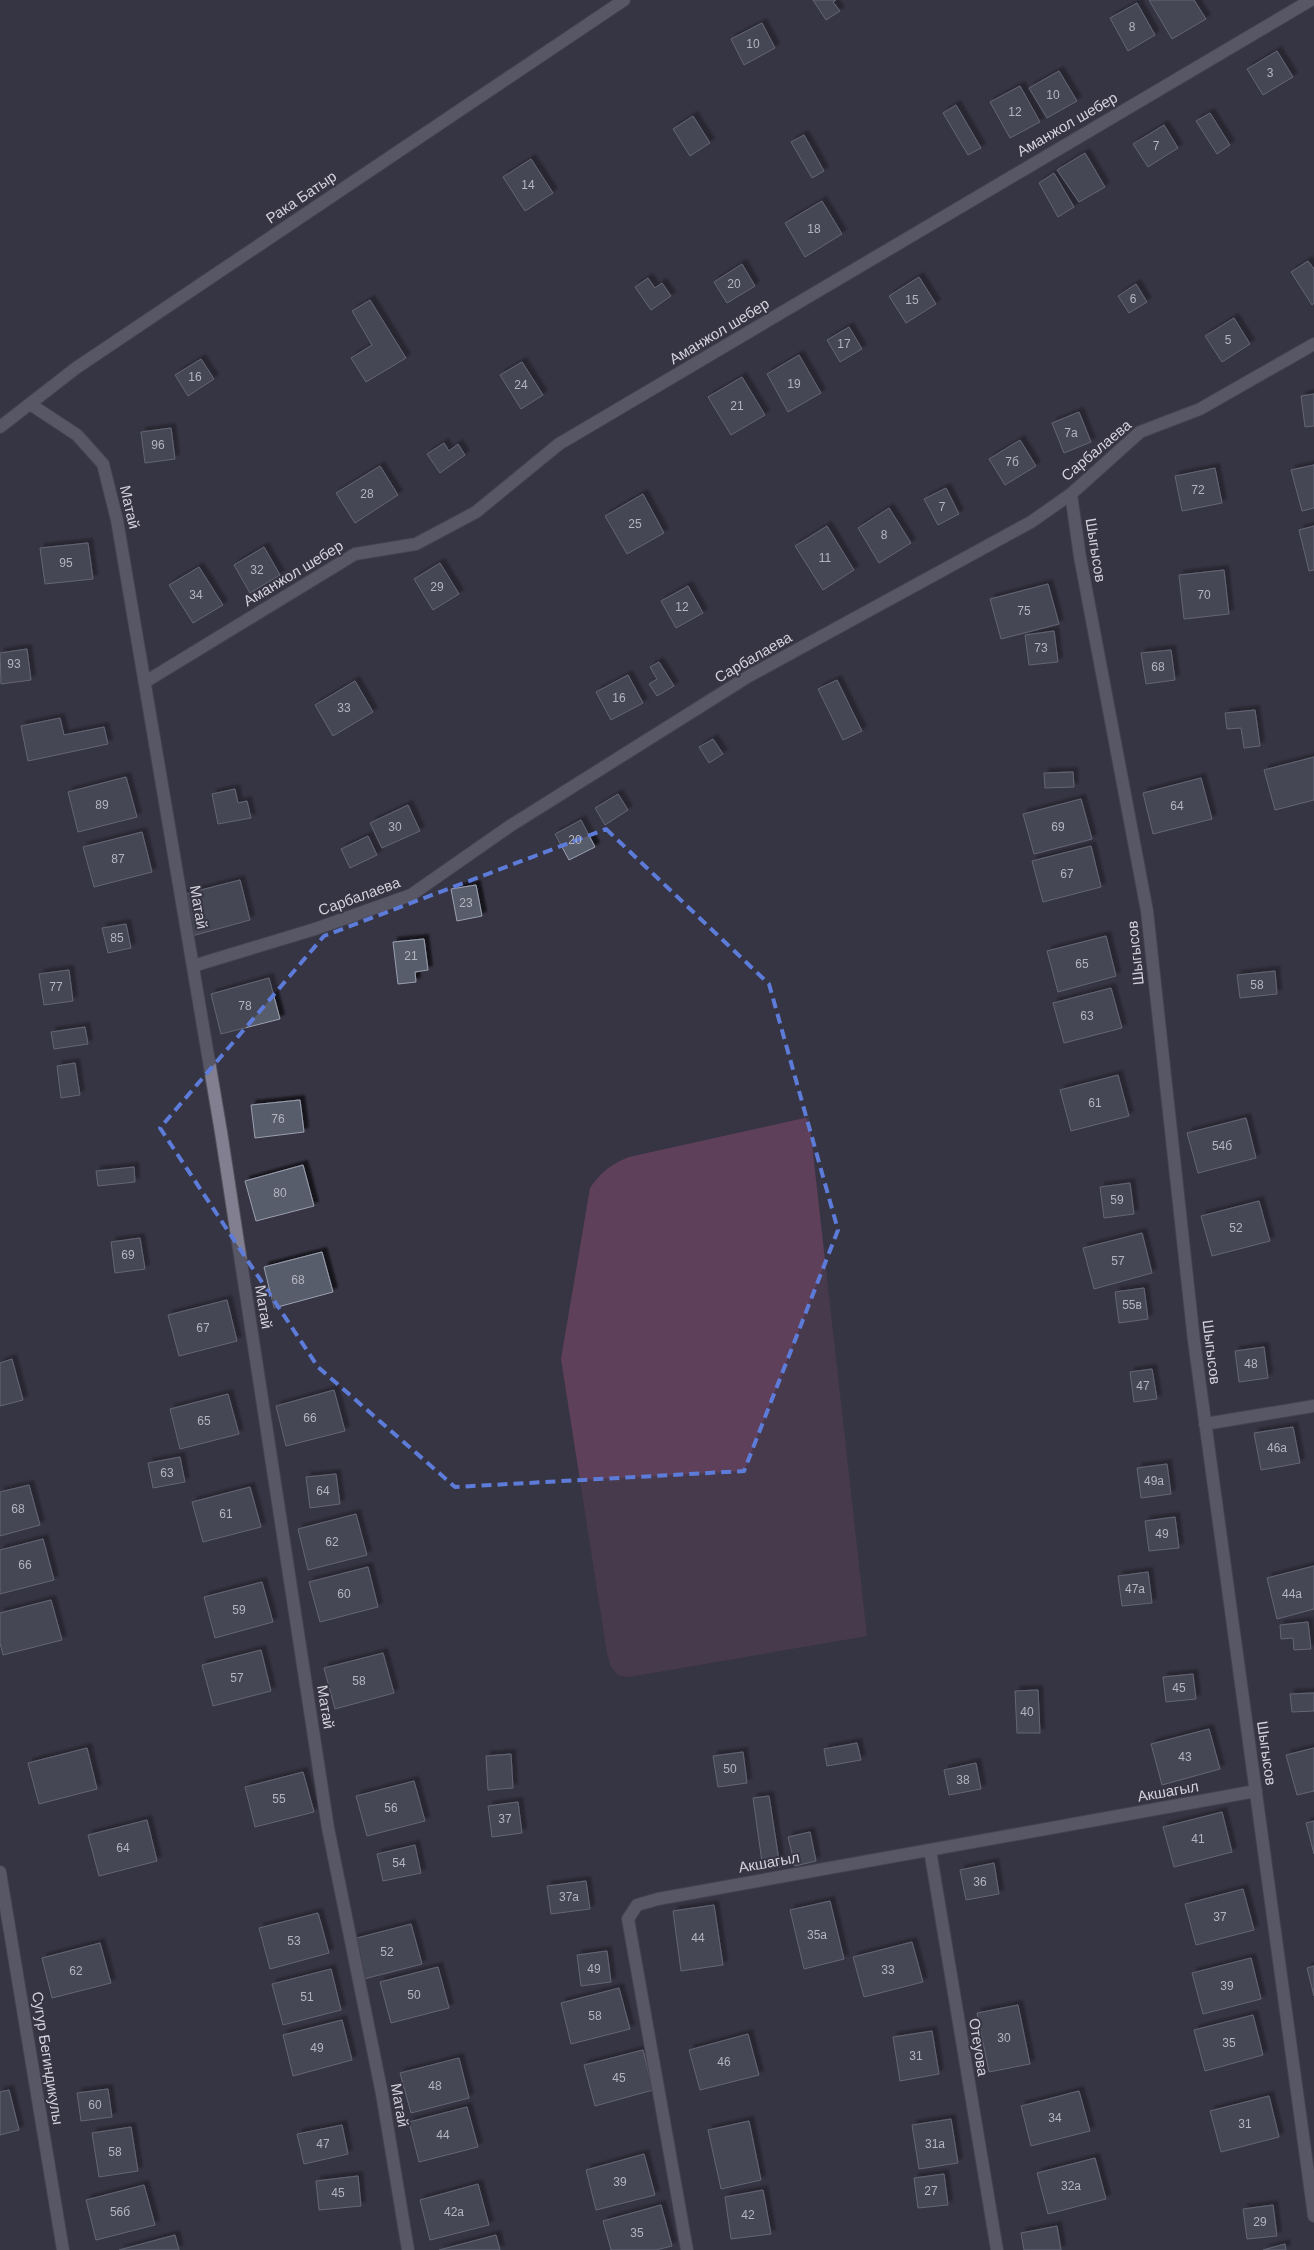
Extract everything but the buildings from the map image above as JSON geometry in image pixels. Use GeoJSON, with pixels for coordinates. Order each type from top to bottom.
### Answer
{"type":"FeatureCollection","features":[{"type":"Feature","properties":{"kind":"street","name":"Рака Батыр"},"geometry":{"type":"LineString","coordinates":[[0,427],[84,363],[624,0]]}},
{"type":"Feature","properties":{"kind":"street","name":"Аманжол шебер"},"geometry":{"type":"LineString","coordinates":[[145,682],[355,554],[416,544],[476,512],[559,444],[1311,0]]}},
{"type":"Feature","properties":{"kind":"street","name":"Сарбалаева"},"geometry":{"type":"LineString","coordinates":[[193,966],[316,929],[411,895],[510,826],[749,676],[1031,522],[1071,494],[1140,432],[1200,409],[1314,344]]}},
{"type":"Feature","properties":{"kind":"street","name":"Матай"},"geometry":{"type":"LineString","coordinates":[[30,404],[77,434],[103,464],[117,520],[221,1132],[328,1828],[382,2094],[408,2250]]}},
{"type":"Feature","properties":{"kind":"street","name":"Шыгысов"},"geometry":{"type":"LineString","coordinates":[[1071,494],[1080,557],[1147,911],[1194,1341],[1314,2216]]}},
{"type":"Feature","properties":{"kind":"street"},"geometry":{"type":"LineString","coordinates":[[1205,1424],[1314,1406]]}},
{"type":"Feature","properties":{"kind":"street","name":"Акшагыл"},"geometry":{"type":"LineString","coordinates":[[687,2250],[628,1919],[637,1905],[658,1899],[1256,1791]]}},
{"type":"Feature","properties":{"kind":"street","name":"Отеуова"},"geometry":{"type":"LineString","coordinates":[[930,1850],[997,2250]]}},
{"type":"Feature","properties":{"kind":"street","name":"Сугур Бегиндикулы"},"geometry":{"type":"LineString","coordinates":[[0,1872],[63,2250]]}},
{"type":"Feature","properties":{"kind":"highlighted area"},"geometry":{"type":"Polygon","coordinates":[[[606,829],[769,984],[838,1230],[744,1471],[455,1487],[318,1367],[160,1128],[324,936],[606,829]]]}},
{"type":"Feature","properties":{"kind":"shaded area"},"geometry":{"type":"Polygon","coordinates":[[[809,1117],[867,1636],[629,1677],[618,1675],[611,1667],[607,1653],[561,1359],[590,1188],[607,1169],[629,1157],[809,1117]]]}}]}
